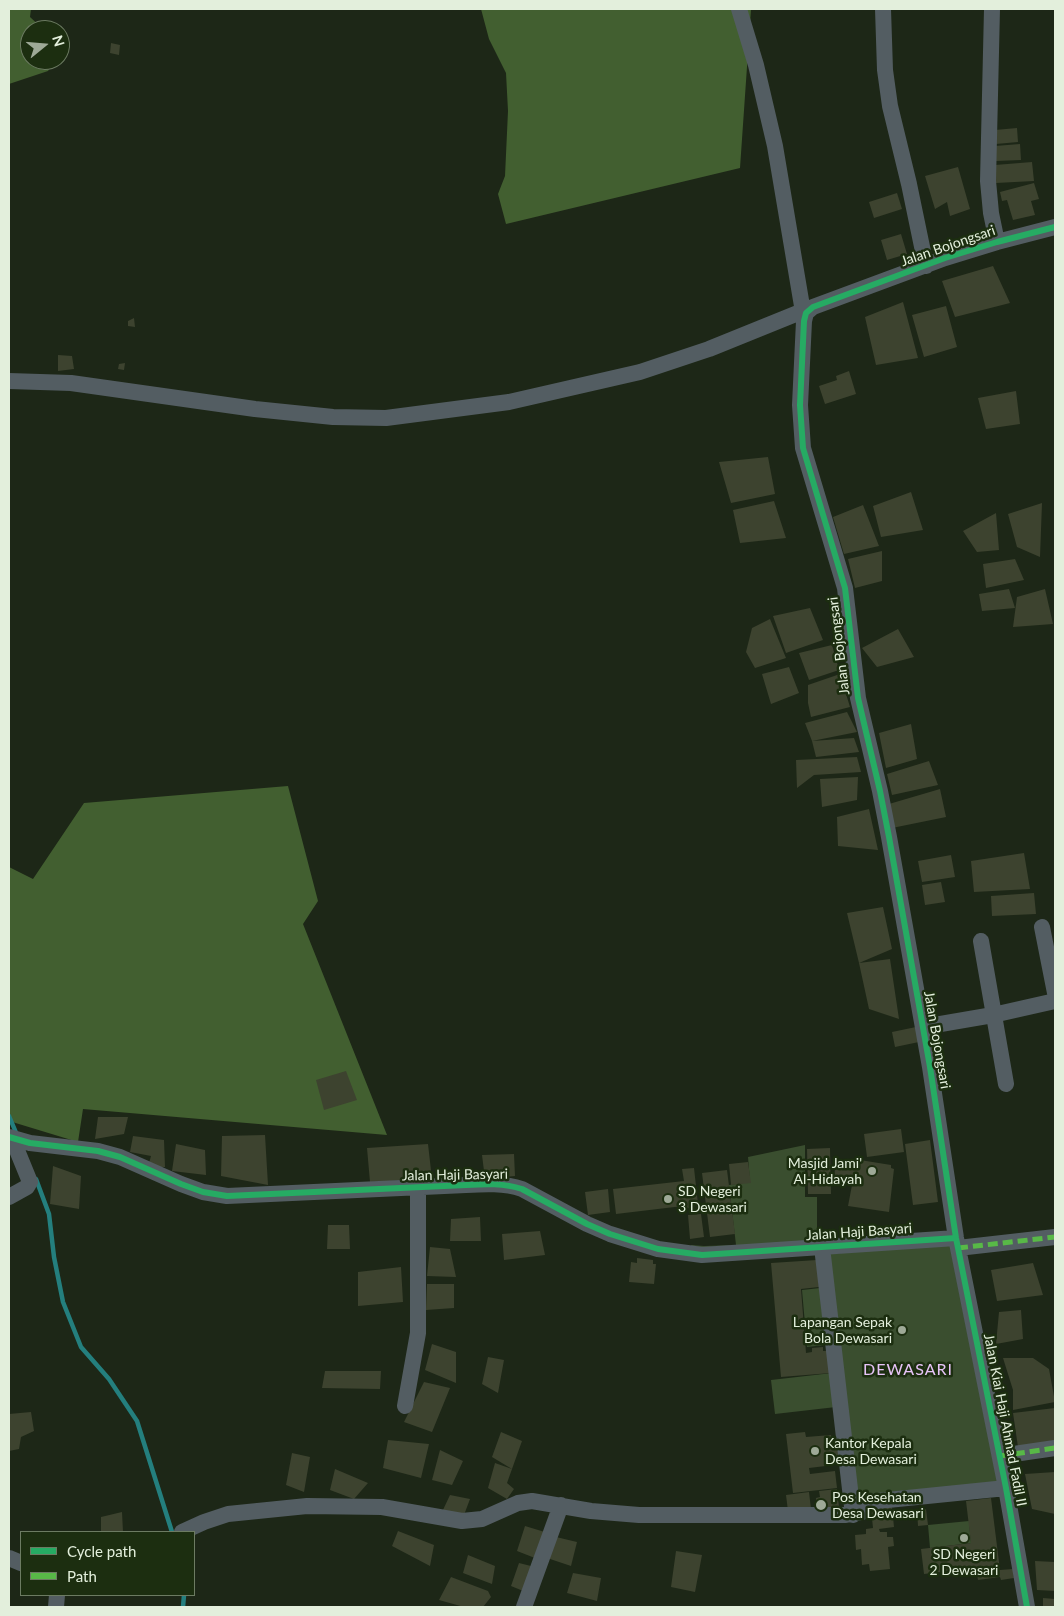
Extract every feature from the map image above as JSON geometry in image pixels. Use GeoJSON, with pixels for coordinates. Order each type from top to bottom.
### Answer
{"type":"FeatureCollection","features":[{"type":"Feature","properties":{"kind":"street"},"geometry":{"type":"LineString","coordinates":[[9,381],[71,383],[246,407],[339,417],[386,418],[509,402],[640,372],[692,356],[805,312],[775,146],[756,65],[739,9]]}},
{"type":"Feature","properties":{"kind":"street"},"geometry":{"type":"LineString","coordinates":[[883,9],[885,70],[890,106],[926,266]]}},
{"type":"Feature","properties":{"kind":"street"},"geometry":{"type":"LineString","coordinates":[[992,9],[988,181],[990,205],[997,242]]}},
{"type":"Feature","properties":{"kind":"street","name":"Jalan Bojongsari"},"geometry":{"type":"LineString","coordinates":[[957,1243],[923,1027],[880,791],[858,698],[845,588],[803,448],[800,405],[804,321],[805,312],[813,307],[997,242],[1055,227]]}},
{"type":"Feature","properties":{"kind":"street"},"geometry":{"type":"LineString","coordinates":[[1042,927],[1055,993]]}},
{"type":"Feature","properties":{"kind":"street"},"geometry":{"type":"LineString","coordinates":[[981,941],[1006,1084]]}},
{"type":"Feature","properties":{"kind":"street"},"geometry":{"type":"LineString","coordinates":[[923,1027],[993,1015],[1055,1001]]}},
{"type":"Feature","properties":{"kind":"street"},"geometry":{"type":"LineString","coordinates":[[9,1198],[27,1188],[30,1182],[11,1138]]}},
{"type":"Feature","properties":{"kind":"street","name":"Jalan Haji Basyari"},"geometry":{"type":"LineString","coordinates":[[11,1138],[30,1143],[98,1151],[120,1157],[203,1192],[227,1196],[493,1184],[514,1186],[587,1224],[636,1244],[714,1256],[822,1247],[957,1243],[1055,1237]]}},
{"type":"Feature","properties":{"kind":"street"},"geometry":{"type":"LineString","coordinates":[[405,1406],[418,1333],[418,1187]]}},
{"type":"Feature","properties":{"kind":"street","name":"Jalan Kiai Haji Ahmad Fadil II"},"geometry":{"type":"LineString","coordinates":[[957,1243],[1000,1456],[1027,1607]]}},
{"type":"Feature","properties":{"kind":"street"},"geometry":{"type":"LineString","coordinates":[[822,1247],[853,1515]]}},
{"type":"Feature","properties":{"kind":"street"},"geometry":{"type":"LineString","coordinates":[[1000,1456],[1055,1448]]}},
{"type":"Feature","properties":{"kind":"street"},"geometry":{"type":"LineString","coordinates":[[184,1531],[228,1514],[307,1506],[382,1507],[462,1521],[482,1519],[525,1501],[540,1501],[591,1511],[639,1515],[853,1515],[862,1512],[868,1502],[1006,1488]]}},
{"type":"Feature","properties":{"kind":"street"},"geometry":{"type":"LineString","coordinates":[[524,1607],[561,1505]]}},
{"type":"Feature","properties":{"kind":"green space"},"geometry":{"type":"Polygon","coordinates":[[[9,9],[31,9],[30,17],[33,20],[20,20],[20,70],[49,70],[9,84],[9,9]]]}},
{"type":"Feature","properties":{"kind":"green space"},"geometry":{"type":"Polygon","coordinates":[[[481,9],[751,9],[740,168],[506,224],[498,194],[505,176],[508,111],[506,73],[489,39],[481,9]]]}},
{"type":"Feature","properties":{"kind":"green space"},"geometry":{"type":"Polygon","coordinates":[[[288,786],[318,901],[303,924],[387,1135],[83,1109],[78,1142],[9,1121],[9,867],[33,879],[84,803],[288,786]]]}},
{"type":"Feature","properties":{"kind":"green space"},"geometry":{"type":"Polygon","coordinates":[[[805,1145],[805,1197],[817,1197],[817,1241],[692,1248],[691,1245],[736,1245],[729,1185],[750,1182],[748,1157],[805,1145]]]}},
{"type":"Feature","properties":{"kind":"green space","name":"Lapangan Sepak Bola Dewasari"},"geometry":{"type":"Polygon","coordinates":[[[950,1245],[998,1485],[856,1499],[828,1254],[950,1245]]]}},
{"type":"Feature","properties":{"kind":"green space"},"geometry":{"type":"Polygon","coordinates":[[[820,1288],[825,1345],[807,1347],[802,1290],[820,1288]]]}},
{"type":"Feature","properties":{"kind":"green space"},"geometry":{"type":"Polygon","coordinates":[[[832,1373],[836,1407],[775,1414],[771,1380],[832,1373]]]}},
{"type":"Feature","properties":{"kind":"green space"},"geometry":{"type":"Polygon","coordinates":[[[969,1521],[971,1543],[930,1548],[928,1525],[969,1521]]]}},
{"type":"Feature","properties":{"kind":"building"},"geometry":{"type":"Polygon","coordinates":[[[111,43],[120,45],[119,55],[110,53],[111,43]]]}},
{"type":"Feature","properties":{"kind":"building"},"geometry":{"type":"Polygon","coordinates":[[[1017,128],[1018,142],[996,144],[995,130],[1017,128]]]}},
{"type":"Feature","properties":{"kind":"building"},"geometry":{"type":"Polygon","coordinates":[[[1020,144],[1021,160],[996,161],[995,146],[1020,144]]]}},
{"type":"Feature","properties":{"kind":"building"},"geometry":{"type":"Polygon","coordinates":[[[1032,162],[1034,181],[996,183],[995,165],[1032,162]]]}},
{"type":"Feature","properties":{"kind":"building"},"geometry":{"type":"Polygon","coordinates":[[[958,167],[970,209],[950,216],[947,202],[935,209],[925,176],[958,167]]]}},
{"type":"Feature","properties":{"kind":"building"},"geometry":{"type":"Polygon","coordinates":[[[1034,183],[1039,199],[1031,201],[1035,215],[1013,220],[1007,200],[1002,201],[1000,192],[1034,183]]]}},
{"type":"Feature","properties":{"kind":"building"},"geometry":{"type":"Polygon","coordinates":[[[897,193],[902,209],[874,218],[869,202],[897,193]]]}},
{"type":"Feature","properties":{"kind":"building"},"geometry":{"type":"Polygon","coordinates":[[[901,234],[907,254],[887,260],[881,240],[901,234]]]}},
{"type":"Feature","properties":{"kind":"building"},"geometry":{"type":"Polygon","coordinates":[[[993,266],[1010,303],[955,317],[942,281],[993,266]]]}},
{"type":"Feature","properties":{"kind":"building"},"geometry":{"type":"Polygon","coordinates":[[[903,302],[918,358],[876,365],[865,317],[903,302]]]}},
{"type":"Feature","properties":{"kind":"building"},"geometry":{"type":"Polygon","coordinates":[[[946,306],[957,347],[924,357],[912,315],[946,306]]]}},
{"type":"Feature","properties":{"kind":"building"},"geometry":{"type":"Polygon","coordinates":[[[134,318],[135,327],[128,326],[128,321],[134,318]]]}},
{"type":"Feature","properties":{"kind":"building"},"geometry":{"type":"Polygon","coordinates":[[[58,355],[72,356],[74,369],[58,371],[58,355]]]}},
{"type":"Feature","properties":{"kind":"building"},"geometry":{"type":"Polygon","coordinates":[[[125,363],[124,370],[118,369],[119,364],[125,363]]]}},
{"type":"Feature","properties":{"kind":"building"},"geometry":{"type":"Polygon","coordinates":[[[849,371],[856,394],[825,404],[819,386],[837,380],[836,376],[849,371]]]}},
{"type":"Feature","properties":{"kind":"building"},"geometry":{"type":"Polygon","coordinates":[[[1016,391],[1020,424],[986,429],[978,398],[1016,391]]]}},
{"type":"Feature","properties":{"kind":"building"},"geometry":{"type":"Polygon","coordinates":[[[768,457],[775,494],[731,503],[719,462],[768,457]]]}},
{"type":"Feature","properties":{"kind":"building"},"geometry":{"type":"Polygon","coordinates":[[[911,492],[923,530],[881,537],[873,506],[911,492]]]}},
{"type":"Feature","properties":{"kind":"building"},"geometry":{"type":"Polygon","coordinates":[[[774,501],[786,538],[740,543],[733,510],[774,501]]]}},
{"type":"Feature","properties":{"kind":"building"},"geometry":{"type":"Polygon","coordinates":[[[1042,503],[1040,557],[1017,547],[1008,514],[1042,503]]]}},
{"type":"Feature","properties":{"kind":"building"},"geometry":{"type":"Polygon","coordinates":[[[863,505],[879,546],[844,554],[833,517],[863,505]]]}},
{"type":"Feature","properties":{"kind":"building"},"geometry":{"type":"Polygon","coordinates":[[[996,513],[999,550],[977,552],[963,531],[996,513]]]}},
{"type":"Feature","properties":{"kind":"building"},"geometry":{"type":"Polygon","coordinates":[[[882,551],[882,581],[855,588],[848,559],[882,551]]]}},
{"type":"Feature","properties":{"kind":"building"},"geometry":{"type":"Polygon","coordinates":[[[1015,559],[1024,580],[986,588],[983,564],[1015,559]]]}},
{"type":"Feature","properties":{"kind":"building"},"geometry":{"type":"Polygon","coordinates":[[[1009,589],[1015,608],[982,611],[979,594],[1009,589]]]}},
{"type":"Feature","properties":{"kind":"building"},"geometry":{"type":"Polygon","coordinates":[[[1045,589],[1053,624],[1013,627],[1017,597],[1045,589]]]}},
{"type":"Feature","properties":{"kind":"building"},"geometry":{"type":"Polygon","coordinates":[[[810,608],[823,640],[786,653],[773,616],[810,608]]]}},
{"type":"Feature","properties":{"kind":"building"},"geometry":{"type":"Polygon","coordinates":[[[770,619],[786,658],[755,668],[746,652],[752,628],[770,619]]]}},
{"type":"Feature","properties":{"kind":"building"},"geometry":{"type":"Polygon","coordinates":[[[898,629],[914,657],[877,667],[862,648],[898,629]]]}},
{"type":"Feature","properties":{"kind":"building"},"geometry":{"type":"Polygon","coordinates":[[[832,645],[839,670],[809,680],[799,653],[832,645]]]}},
{"type":"Feature","properties":{"kind":"building"},"geometry":{"type":"Polygon","coordinates":[[[789,667],[799,693],[771,704],[762,674],[789,667]]]}},
{"type":"Feature","properties":{"kind":"building"},"geometry":{"type":"Polygon","coordinates":[[[840,674],[850,707],[811,717],[808,703],[808,685],[840,674]]]}},
{"type":"Feature","properties":{"kind":"building"},"geometry":{"type":"Polygon","coordinates":[[[847,712],[857,732],[812,741],[805,723],[847,712]]]}},
{"type":"Feature","properties":{"kind":"building"},"geometry":{"type":"Polygon","coordinates":[[[911,724],[917,759],[886,768],[879,733],[911,724]]]}},
{"type":"Feature","properties":{"kind":"building"},"geometry":{"type":"Polygon","coordinates":[[[854,738],[859,752],[816,757],[812,741],[854,738]]]}},
{"type":"Feature","properties":{"kind":"building"},"geometry":{"type":"Polygon","coordinates":[[[857,757],[861,772],[814,775],[797,788],[796,760],[857,757]]]}},
{"type":"Feature","properties":{"kind":"building"},"geometry":{"type":"Polygon","coordinates":[[[929,761],[938,785],[892,795],[887,774],[929,761]]]}},
{"type":"Feature","properties":{"kind":"building"},"geometry":{"type":"Polygon","coordinates":[[[858,777],[857,800],[822,807],[820,779],[858,777]]]}},
{"type":"Feature","properties":{"kind":"building"},"geometry":{"type":"Polygon","coordinates":[[[940,789],[946,817],[892,828],[889,804],[940,789]]]}},
{"type":"Feature","properties":{"kind":"building"},"geometry":{"type":"Polygon","coordinates":[[[869,809],[878,850],[838,846],[837,817],[869,809]]]}},
{"type":"Feature","properties":{"kind":"building"},"geometry":{"type":"Polygon","coordinates":[[[1024,853],[1030,889],[974,892],[971,861],[1024,853]]]}},
{"type":"Feature","properties":{"kind":"building"},"geometry":{"type":"Polygon","coordinates":[[[951,855],[955,877],[922,882],[918,861],[951,855]]]}},
{"type":"Feature","properties":{"kind":"building"},"geometry":{"type":"Polygon","coordinates":[[[941,882],[945,902],[925,905],[922,885],[941,882]]]}},
{"type":"Feature","properties":{"kind":"building"},"geometry":{"type":"Polygon","coordinates":[[[1034,893],[1036,914],[992,916],[991,896],[1034,893]]]}},
{"type":"Feature","properties":{"kind":"building"},"geometry":{"type":"Polygon","coordinates":[[[883,907],[892,949],[859,963],[847,913],[883,907]]]}},
{"type":"Feature","properties":{"kind":"building"},"geometry":{"type":"Polygon","coordinates":[[[890,959],[899,1019],[869,1009],[859,963],[890,959]]]}},
{"type":"Feature","properties":{"kind":"building"},"geometry":{"type":"Polygon","coordinates":[[[916,1027],[919,1042],[895,1047],[892,1032],[916,1027]]]}},
{"type":"Feature","properties":{"kind":"building"},"geometry":{"type":"Polygon","coordinates":[[[346,1071],[357,1100],[324,1110],[316,1080],[346,1071]]]}},
{"type":"Feature","properties":{"kind":"building"},"geometry":{"type":"Polygon","coordinates":[[[98,1117],[128,1117],[124,1134],[95,1139],[98,1117]]]}},
{"type":"Feature","properties":{"kind":"building"},"geometry":{"type":"Polygon","coordinates":[[[901,1129],[904,1152],[867,1157],[864,1134],[901,1129]]]}},
{"type":"Feature","properties":{"kind":"building"},"geometry":{"type":"Polygon","coordinates":[[[265,1135],[268,1185],[221,1176],[222,1136],[265,1135]]]}},
{"type":"Feature","properties":{"kind":"building"},"geometry":{"type":"Polygon","coordinates":[[[133,1136],[164,1140],[165,1167],[148,1167],[151,1156],[130,1152],[133,1136]]]}},
{"type":"Feature","properties":{"kind":"building"},"geometry":{"type":"Polygon","coordinates":[[[930,1140],[938,1202],[913,1205],[905,1144],[930,1140]]]}},
{"type":"Feature","properties":{"kind":"building"},"geometry":{"type":"Polygon","coordinates":[[[176,1144],[205,1150],[206,1175],[172,1171],[176,1144]]]}},
{"type":"Feature","properties":{"kind":"building"},"geometry":{"type":"Polygon","coordinates":[[[428,1144],[432,1179],[370,1182],[367,1148],[428,1144]]]}},
{"type":"Feature","properties":{"kind":"building"},"geometry":{"type":"Polygon","coordinates":[[[830,1148],[831,1194],[808,1194],[807,1149],[830,1148]]]}},
{"type":"Feature","properties":{"kind":"building"},"geometry":{"type":"Polygon","coordinates":[[[514,1154],[515,1176],[485,1179],[482,1155],[514,1154]]]}},
{"type":"Feature","properties":{"kind":"building"},"geometry":{"type":"Polygon","coordinates":[[[860,1160],[891,1165],[891,1168],[894,1169],[889,1212],[848,1206],[853,1180],[834,1177],[836,1161],[856,1164],[860,1160]]]}},
{"type":"Feature","properties":{"kind":"building"},"geometry":{"type":"Polygon","coordinates":[[[748,1162],[751,1183],[731,1185],[729,1164],[748,1162]]]}},
{"type":"Feature","properties":{"kind":"building"},"geometry":{"type":"Polygon","coordinates":[[[53,1166],[81,1176],[79,1209],[50,1204],[53,1166]]]}},
{"type":"Feature","properties":{"kind":"building"},"geometry":{"type":"Polygon","coordinates":[[[694,1168],[698,1204],[695,1207],[684,1209],[683,1206],[616,1214],[613,1189],[684,1181],[682,1169],[694,1168]]]}},
{"type":"Feature","properties":{"kind":"building"},"geometry":{"type":"Polygon","coordinates":[[[727,1170],[735,1234],[710,1237],[702,1173],[727,1170]]]}},
{"type":"Feature","properties":{"kind":"building"},"geometry":{"type":"Polygon","coordinates":[[[608,1189],[610,1212],[588,1215],[585,1192],[608,1189]]]}},
{"type":"Feature","properties":{"kind":"building"},"geometry":{"type":"Polygon","coordinates":[[[701,1214],[704,1237],[690,1239],[688,1215],[701,1214]]]}},
{"type":"Feature","properties":{"kind":"building"},"geometry":{"type":"Polygon","coordinates":[[[480,1217],[481,1241],[450,1241],[451,1219],[480,1217]]]}},
{"type":"Feature","properties":{"kind":"building"},"geometry":{"type":"Polygon","coordinates":[[[328,1225],[349,1225],[350,1249],[327,1249],[328,1225]]]}},
{"type":"Feature","properties":{"kind":"building"},"geometry":{"type":"Polygon","coordinates":[[[540,1231],[545,1255],[504,1260],[502,1234],[540,1231]]]}},
{"type":"Feature","properties":{"kind":"building"},"geometry":{"type":"Polygon","coordinates":[[[430,1247],[450,1249],[456,1277],[427,1276],[430,1247]]]}},
{"type":"Feature","properties":{"kind":"building"},"geometry":{"type":"Polygon","coordinates":[[[637,1258],[653,1260],[653,1264],[656,1264],[654,1284],[629,1282],[631,1262],[637,1263],[637,1258]]]}},
{"type":"Feature","properties":{"kind":"building"},"geometry":{"type":"Polygon","coordinates":[[[817,1260],[819,1287],[801,1289],[806,1353],[812,1352],[812,1348],[823,1347],[823,1351],[829,1351],[831,1373],[781,1377],[771,1263],[817,1260]]]}},
{"type":"Feature","properties":{"kind":"building"},"geometry":{"type":"Polygon","coordinates":[[[1033,1263],[1043,1295],[997,1301],[991,1270],[1033,1263]]]}},
{"type":"Feature","properties":{"kind":"building"},"geometry":{"type":"Polygon","coordinates":[[[401,1267],[403,1302],[358,1306],[358,1272],[401,1267]]]}},
{"type":"Feature","properties":{"kind":"building"},"geometry":{"type":"Polygon","coordinates":[[[427,1284],[454,1284],[454,1308],[426,1310],[427,1284]]]}},
{"type":"Feature","properties":{"kind":"building"},"geometry":{"type":"Polygon","coordinates":[[[1021,1310],[1023,1339],[996,1344],[999,1312],[1021,1310]]]}},
{"type":"Feature","properties":{"kind":"building"},"geometry":{"type":"Polygon","coordinates":[[[432,1344],[456,1352],[456,1383],[425,1370],[432,1344]]]}},
{"type":"Feature","properties":{"kind":"building"},"geometry":{"type":"Polygon","coordinates":[[[488,1357],[504,1360],[498,1393],[482,1384],[488,1357]]]}},
{"type":"Feature","properties":{"kind":"building"},"geometry":{"type":"Polygon","coordinates":[[[1003,1358],[1033,1358],[1049,1369],[1055,1402],[1013,1410],[1013,1390],[1003,1358]]]}},
{"type":"Feature","properties":{"kind":"building"},"geometry":{"type":"Polygon","coordinates":[[[325,1371],[381,1371],[380,1389],[322,1388],[325,1371]]]}},
{"type":"Feature","properties":{"kind":"building"},"geometry":{"type":"Polygon","coordinates":[[[424,1382],[450,1388],[432,1432],[404,1422],[424,1382]]]}},
{"type":"Feature","properties":{"kind":"building"},"geometry":{"type":"Polygon","coordinates":[[[1055,1408],[1055,1441],[1018,1447],[1013,1413],[1055,1408]]]}},
{"type":"Feature","properties":{"kind":"building"},"geometry":{"type":"Polygon","coordinates":[[[31,1412],[34,1431],[21,1437],[19,1449],[9,1451],[9,1414],[31,1412]]]}},
{"type":"Feature","properties":{"kind":"building"},"geometry":{"type":"Polygon","coordinates":[[[501,1432],[522,1441],[512,1469],[492,1457],[501,1432]]]}},
{"type":"Feature","properties":{"kind":"building"},"geometry":{"type":"Polygon","coordinates":[[[805,1432],[806,1437],[831,1435],[832,1443],[841,1442],[843,1456],[834,1457],[834,1465],[809,1468],[810,1474],[835,1471],[837,1488],[793,1493],[786,1434],[805,1432]]]}},
{"type":"Feature","properties":{"kind":"building"},"geometry":{"type":"Polygon","coordinates":[[[388,1440],[429,1444],[421,1478],[383,1468],[388,1440]]]}},
{"type":"Feature","properties":{"kind":"building"},"geometry":{"type":"Polygon","coordinates":[[[440,1450],[463,1461],[452,1485],[432,1480],[440,1450]]]}},
{"type":"Feature","properties":{"kind":"building"},"geometry":{"type":"Polygon","coordinates":[[[292,1453],[310,1457],[304,1492],[286,1485],[292,1453]]]}},
{"type":"Feature","properties":{"kind":"building"},"geometry":{"type":"Polygon","coordinates":[[[495,1463],[512,1469],[507,1483],[514,1489],[507,1499],[488,1488],[495,1463]]]}},
{"type":"Feature","properties":{"kind":"building"},"geometry":{"type":"Polygon","coordinates":[[[335,1469],[368,1483],[354,1499],[330,1490],[335,1469]]]}},
{"type":"Feature","properties":{"kind":"building"},"geometry":{"type":"Polygon","coordinates":[[[1055,1472],[1055,1514],[1032,1509],[1025,1474],[1055,1472]]]}},
{"type":"Feature","properties":{"kind":"building"},"geometry":{"type":"Polygon","coordinates":[[[837,1489],[839,1507],[817,1509],[816,1498],[820,1497],[819,1491],[837,1489]]]}},
{"type":"Feature","properties":{"kind":"building"},"geometry":{"type":"Polygon","coordinates":[[[809,1492],[811,1509],[788,1511],[786,1495],[809,1492]]]}},
{"type":"Feature","properties":{"kind":"building"},"geometry":{"type":"Polygon","coordinates":[[[450,1495],[470,1499],[464,1515],[442,1512],[450,1495]]]}},
{"type":"Feature","properties":{"kind":"building"},"geometry":{"type":"Polygon","coordinates":[[[991,1498],[1000,1570],[1013,1569],[1014,1578],[1001,1580],[1000,1577],[978,1580],[976,1568],[924,1574],[921,1549],[971,1543],[966,1501],[991,1498]]]}},
{"type":"Feature","properties":{"kind":"building"},"geometry":{"type":"Polygon","coordinates":[[[892,1507],[894,1527],[879,1529],[880,1532],[887,1532],[887,1537],[893,1537],[894,1546],[888,1547],[890,1569],[870,1571],[869,1564],[862,1565],[861,1549],[856,1550],[855,1535],[866,1534],[866,1529],[873,1528],[871,1509],[892,1507]]]}},
{"type":"Feature","properties":{"kind":"building"},"geometry":{"type":"Polygon","coordinates":[[[926,1509],[928,1525],[918,1526],[917,1510],[926,1509]]]}},
{"type":"Feature","properties":{"kind":"building"},"geometry":{"type":"Polygon","coordinates":[[[122,1512],[123,1531],[101,1531],[101,1517],[122,1512]]]}},
{"type":"Feature","properties":{"kind":"building"},"geometry":{"type":"Polygon","coordinates":[[[525,1526],[548,1533],[540,1560],[517,1551],[525,1526]]]}},
{"type":"Feature","properties":{"kind":"building"},"geometry":{"type":"Polygon","coordinates":[[[398,1531],[434,1545],[430,1566],[392,1546],[398,1531]]]}},
{"type":"Feature","properties":{"kind":"building"},"geometry":{"type":"Polygon","coordinates":[[[556,1537],[577,1542],[571,1566],[547,1558],[556,1537]]]}},
{"type":"Feature","properties":{"kind":"building"},"geometry":{"type":"Polygon","coordinates":[[[676,1551],[702,1555],[695,1592],[671,1587],[676,1551]]]}},
{"type":"Feature","properties":{"kind":"building"},"geometry":{"type":"Polygon","coordinates":[[[468,1555],[495,1566],[492,1584],[463,1573],[468,1555]]]}},
{"type":"Feature","properties":{"kind":"building"},"geometry":{"type":"Polygon","coordinates":[[[1035,1561],[1055,1562],[1055,1591],[1037,1590],[1035,1561]]]}},
{"type":"Feature","properties":{"kind":"building"},"geometry":{"type":"Polygon","coordinates":[[[519,1563],[539,1568],[533,1595],[511,1586],[519,1563]]]}},
{"type":"Feature","properties":{"kind":"building"},"geometry":{"type":"Polygon","coordinates":[[[573,1573],[601,1578],[597,1601],[567,1593],[573,1573]]]}},
{"type":"Feature","properties":{"kind":"building"},"geometry":{"type":"Polygon","coordinates":[[[451,1577],[488,1591],[491,1597],[483,1607],[464,1607],[439,1600],[451,1577]]]}},
{"type":"Feature","properties":{"kind":"building"},"geometry":{"type":"Polygon","coordinates":[[[1043,1598],[1055,1599],[1055,1607],[1043,1607],[1043,1598]]]}},
{"type":"Feature","properties":{"kind":"waterway"},"geometry":{"type":"LineString","coordinates":[[9,1116],[17,1135]]}},
{"type":"Feature","properties":{"kind":"waterway"},"geometry":{"type":"LineString","coordinates":[[36,1179],[49,1214],[54,1257],[63,1302],[81,1347],[109,1379],[137,1421],[172,1531]]}},
{"type":"Feature","properties":{"kind":"waterway"},"geometry":{"type":"LineString","coordinates":[[183,1607],[184,1596]]}},
{"type":"Feature","properties":{"kind":"marked path"},"geometry":{"type":"LineString","coordinates":[[958,1248],[1055,1237]]}},
{"type":"Feature","properties":{"kind":"marked path"},"geometry":{"type":"LineString","coordinates":[[1000,1456],[1055,1448]]}},
{"type":"Feature","properties":{"kind":"cycle path"},"geometry":{"type":"LineString","coordinates":[[1027,1607],[1006,1488],[956,1238],[930,1067],[889,837],[858,698],[845,588],[803,448],[800,405],[804,321],[806,313],[813,307],[945,258],[1055,227]]}},
{"type":"Feature","properties":{"kind":"cycle path"},"geometry":{"type":"LineString","coordinates":[[9,1137],[30,1143],[98,1151],[120,1157],[203,1192],[227,1196],[480,1184],[508,1186],[522,1189],[587,1224],[610,1234],[658,1249],[702,1255],[956,1238]]}},
{"type":"Feature","properties":{"kind":"place","name":"Masjid Jami' Al-Hidayah"},"geometry":{"type":"Point","coordinates":[872,1171]}},
{"type":"Feature","properties":{"kind":"place","name":"SD Negeri 3 Dewasari"},"geometry":{"type":"Point","coordinates":[668,1199]}},
{"type":"Feature","properties":{"kind":"place","name":"Lapangan Sepak Bola Dewasari"},"geometry":{"type":"Point","coordinates":[902,1330]}},
{"type":"Feature","properties":{"kind":"place","name":"Kantor Kepala Desa Dewasari"},"geometry":{"type":"Point","coordinates":[815,1451]}},
{"type":"Feature","properties":{"kind":"place","name":"Pos Kesehatan Desa Dewasari"},"geometry":{"type":"Point","coordinates":[821,1505]}},
{"type":"Feature","properties":{"kind":"place","name":"SD Negeri 2 Dewasari"},"geometry":{"type":"Point","coordinates":[964,1538]}},
{"type":"Feature","properties":{"kind":"district","name":"DEWASARI"},"geometry":{"type":"Point","coordinates":[908,1370]}}]}
